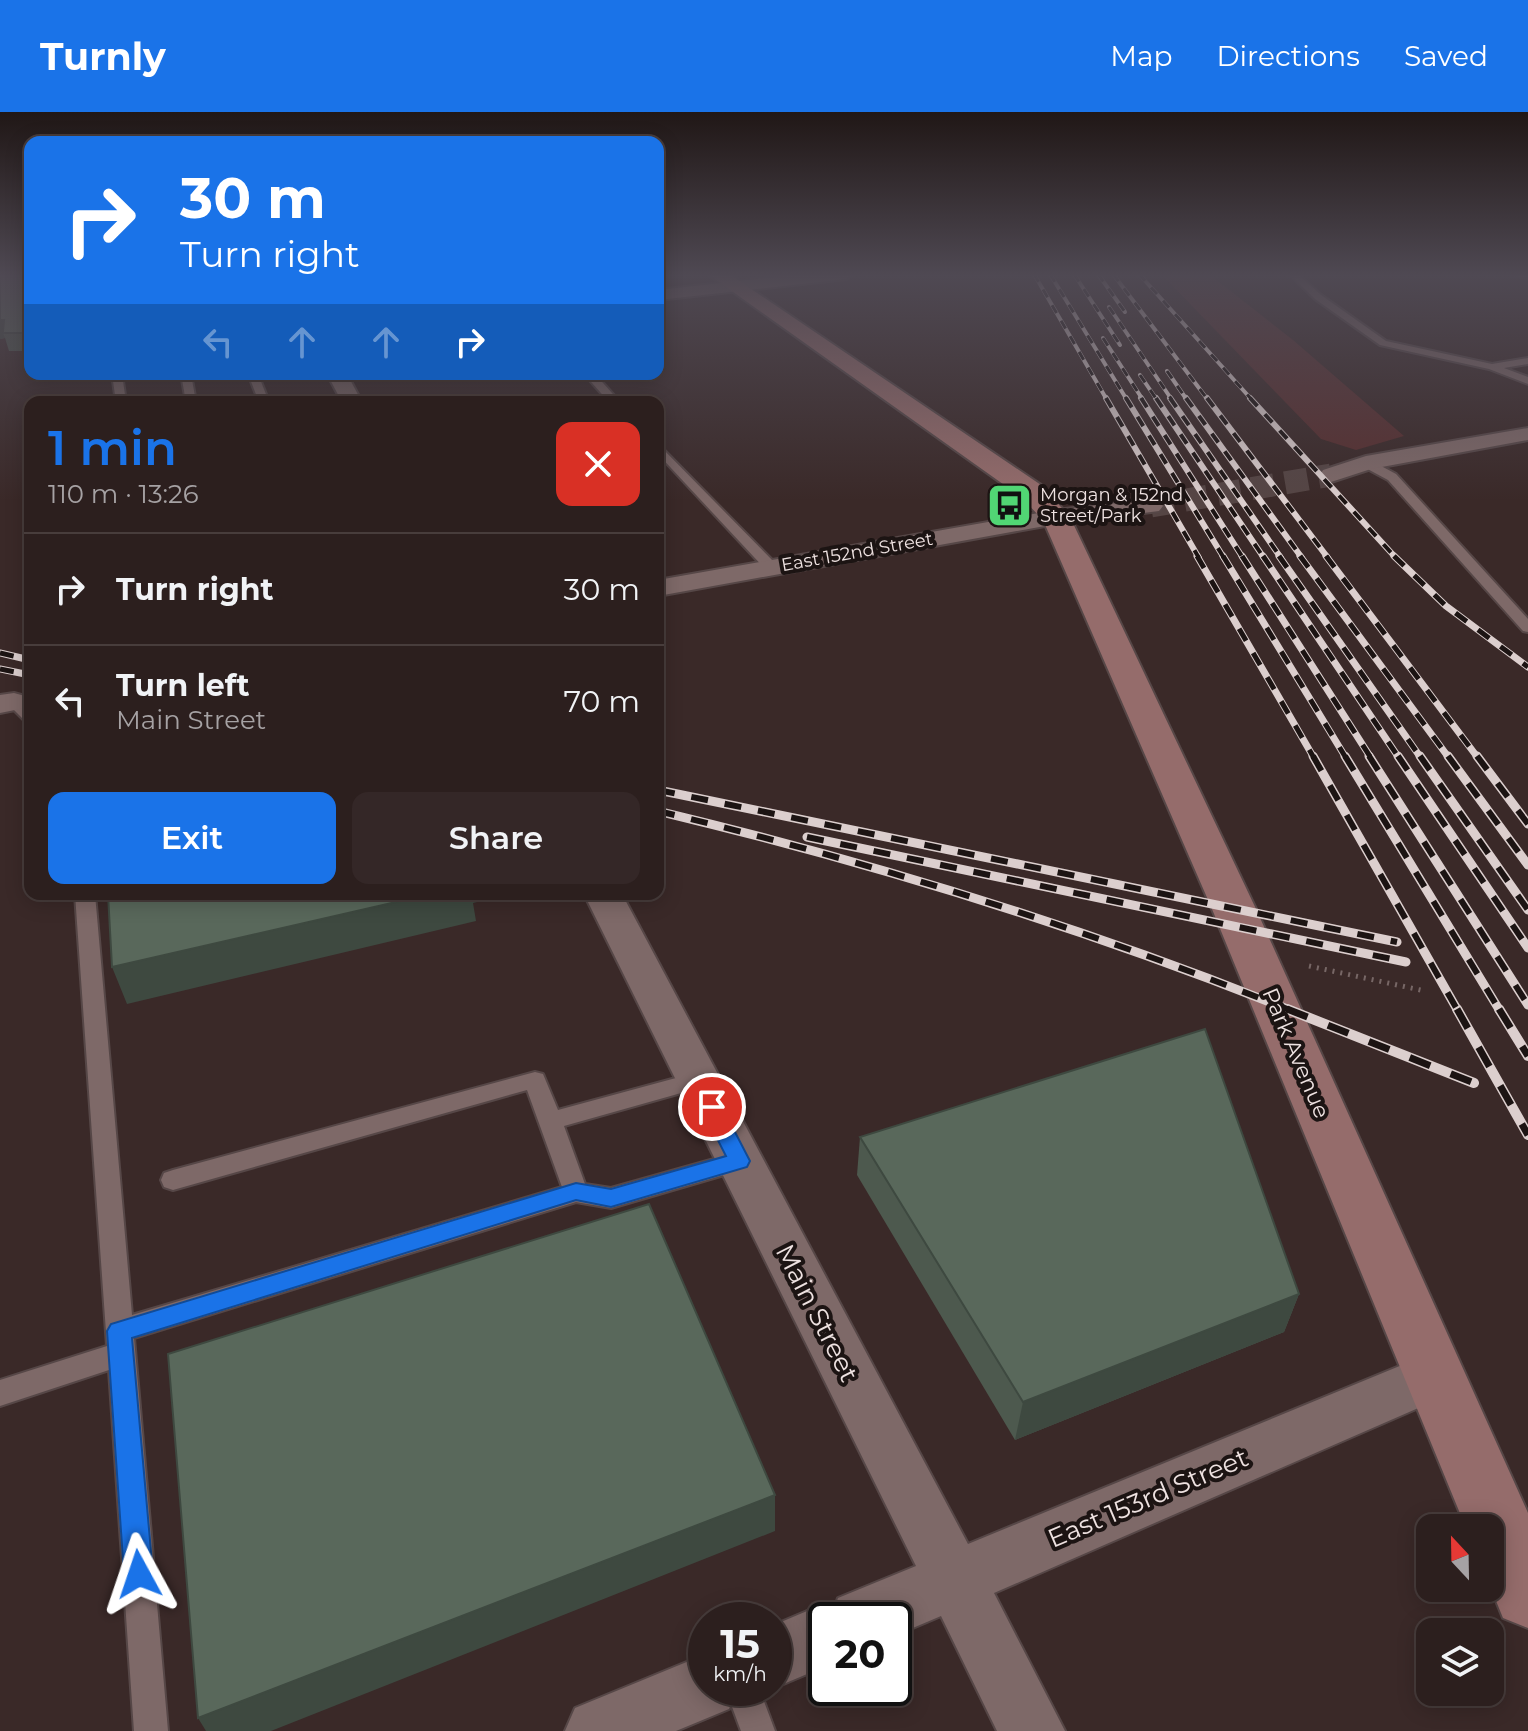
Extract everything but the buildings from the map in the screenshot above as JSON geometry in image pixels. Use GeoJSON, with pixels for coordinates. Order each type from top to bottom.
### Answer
{"type":"FeatureCollection","features":[{"type":"Feature","properties":{"kind":"street"},"geometry":{"type":"LineString","coordinates":[[827,350],[1031,491],[1056,517]]}},
{"type":"Feature","properties":{"kind":"street"},"geometry":{"type":"LineString","coordinates":[[1327,469],[1528,434]]}},
{"type":"Feature","properties":{"kind":"street","name":"East 152nd Street"},"geometry":{"type":"LineString","coordinates":[[664,587],[1149,500]]}},
{"type":"Feature","properties":{"kind":"street","name":"Park Avenue"},"geometry":{"type":"LineString","coordinates":[[1056,517],[1253,954],[1528,1593]]}},
{"type":"Feature","properties":{"kind":"street","name":"Main Street"},"geometry":{"type":"LineString","coordinates":[[606,900],[1032,1731]]}},
{"type":"Feature","properties":{"kind":"street","name":"East 153rd Street"},"geometry":{"type":"LineString","coordinates":[[902,1602],[1436,1375]]}},
{"type":"Feature","properties":{"kind":"street"},"geometry":{"type":"LineString","coordinates":[[598,1731],[688,1694]]}},
{"type":"Feature","properties":{"kind":"lane"},"geometry":{"type":"LineString","coordinates":[[1413,350],[1492,367],[1528,381]]}},
{"type":"Feature","properties":{"kind":"lane"},"geometry":{"type":"LineString","coordinates":[[1492,367],[1528,361]]}},
{"type":"Feature","properties":{"kind":"lane"},"geometry":{"type":"LineString","coordinates":[[595,380],[609,396]]}},
{"type":"Feature","properties":{"kind":"lane"},"geometry":{"type":"LineString","coordinates":[[664,453],[771,567]]}},
{"type":"Feature","properties":{"kind":"lane"},"geometry":{"type":"LineString","coordinates":[[1366,463],[1392,477],[1528,628]]}},
{"type":"Feature","properties":{"kind":"lane"},"geometry":{"type":"LineString","coordinates":[[85,900],[151,1731]]}},
{"type":"Feature","properties":{"kind":"lane"},"geometry":{"type":"LineString","coordinates":[[173,1180],[535,1080],[576,1192]]}},
{"type":"Feature","properties":{"kind":"lane"},"geometry":{"type":"LineString","coordinates":[[550,1121],[698,1080]]}},
{"type":"Feature","properties":{"kind":"lane"},"geometry":{"type":"LineString","coordinates":[[0,1393],[120,1343],[576,1192],[611,1198],[739,1161]]}},
{"type":"Feature","properties":{"kind":"lane"},"geometry":{"type":"LineString","coordinates":[[749,1706],[758,1731]]}},
{"type":"Feature","properties":{"kind":"path"},"geometry":{"type":"LineString","coordinates":[[1253,954],[1425,991]]}},
{"type":"Feature","properties":{"kind":"shaded area"},"geometry":{"type":"Polygon","coordinates":[[[1234,350],[1304,350],[1404,436],[1356,450],[1321,439],[1234,350]]]}},
{"type":"Feature","properties":{"kind":"tunnel"},"geometry":{"type":"LineString","coordinates":[[1151,506],[1331,475]]}},
{"type":"Feature","properties":{"kind":"railway"},"geometry":{"type":"LineString","coordinates":[[1078,350],[1107,400]]}},
{"type":"Feature","properties":{"kind":"railway"},"geometry":{"type":"LineString","coordinates":[[1096,350],[1127,400]]}},
{"type":"Feature","properties":{"kind":"railway"},"geometry":{"type":"LineString","coordinates":[[1110,350],[1143,400]]}},
{"type":"Feature","properties":{"kind":"railway"},"geometry":{"type":"LineString","coordinates":[[1138,350],[1172,400]]}},
{"type":"Feature","properties":{"kind":"railway"},"geometry":{"type":"LineString","coordinates":[[1170,350],[1208,400]]}},
{"type":"Feature","properties":{"kind":"railway"},"geometry":{"type":"LineString","coordinates":[[1207,350],[1252,400]]}},
{"type":"Feature","properties":{"kind":"railway"},"geometry":{"type":"LineString","coordinates":[[1167,371],[1187,400]]}},
{"type":"Feature","properties":{"kind":"railway"},"geometry":{"type":"LineString","coordinates":[[1140,375],[1157,400]]}},
{"type":"Feature","properties":{"kind":"railway"},"geometry":{"type":"LineString","coordinates":[[1106,398],[1199,558]]}},
{"type":"Feature","properties":{"kind":"railway"},"geometry":{"type":"LineString","coordinates":[[1126,398],[1224,558]]}},
{"type":"Feature","properties":{"kind":"railway"},"geometry":{"type":"LineString","coordinates":[[1141,398],[1243,558]]}},
{"type":"Feature","properties":{"kind":"railway"},"geometry":{"type":"LineString","coordinates":[[1156,398],[1264,558]]}},
{"type":"Feature","properties":{"kind":"railway"},"geometry":{"type":"LineString","coordinates":[[1170,398],[1281,558]]}},
{"type":"Feature","properties":{"kind":"railway"},"geometry":{"type":"LineString","coordinates":[[1186,398],[1302,558]]}},
{"type":"Feature","properties":{"kind":"railway"},"geometry":{"type":"LineString","coordinates":[[1207,398],[1328,558]]}},
{"type":"Feature","properties":{"kind":"railway"},"geometry":{"type":"LineString","coordinates":[[1250,398],[1395,557]]}},
{"type":"Feature","properties":{"kind":"railway"},"geometry":{"type":"LineString","coordinates":[[1197,556],[1314,758]]}},
{"type":"Feature","properties":{"kind":"railway"},"geometry":{"type":"LineString","coordinates":[[1223,556],[1346,758]]}},
{"type":"Feature","properties":{"kind":"railway"},"geometry":{"type":"LineString","coordinates":[[1242,556],[1371,758]]}},
{"type":"Feature","properties":{"kind":"railway"},"geometry":{"type":"LineString","coordinates":[[1263,556],[1399,758]]}},
{"type":"Feature","properties":{"kind":"railway"},"geometry":{"type":"LineString","coordinates":[[1279,556],[1421,758]]}},
{"type":"Feature","properties":{"kind":"railway"},"geometry":{"type":"LineString","coordinates":[[1300,556],[1449,758]]}},
{"type":"Feature","properties":{"kind":"railway"},"geometry":{"type":"LineString","coordinates":[[1326,556],[1478,758]]}},
{"type":"Feature","properties":{"kind":"railway"},"geometry":{"type":"LineString","coordinates":[[1395,557],[1446,606],[1528,667]]}},
{"type":"Feature","properties":{"kind":"railway"},"geometry":{"type":"LineString","coordinates":[[0,653],[24,659]]}},
{"type":"Feature","properties":{"kind":"railway"},"geometry":{"type":"LineString","coordinates":[[0,669],[24,674]]}},
{"type":"Feature","properties":{"kind":"railway"},"geometry":{"type":"LineString","coordinates":[[1313,756],[1458,1011]]}},
{"type":"Feature","properties":{"kind":"railway"},"geometry":{"type":"LineString","coordinates":[[1345,756],[1500,1011]]}},
{"type":"Feature","properties":{"kind":"railway"},"geometry":{"type":"LineString","coordinates":[[1369,756],[1528,1005]]}},
{"type":"Feature","properties":{"kind":"railway"},"geometry":{"type":"LineString","coordinates":[[1398,756],[1528,948]]}},
{"type":"Feature","properties":{"kind":"railway"},"geometry":{"type":"LineString","coordinates":[[1420,756],[1528,910]]}},
{"type":"Feature","properties":{"kind":"railway"},"geometry":{"type":"LineString","coordinates":[[1448,756],[1528,865]]}},
{"type":"Feature","properties":{"kind":"railway"},"geometry":{"type":"LineString","coordinates":[[1477,756],[1528,824]]}},
{"type":"Feature","properties":{"kind":"railway"},"geometry":{"type":"LineString","coordinates":[[664,791],[1397,942]]}},
{"type":"Feature","properties":{"kind":"railway"},"geometry":{"type":"LineString","coordinates":[[664,812],[979,899],[1136,952],[1292,1011]]}},
{"type":"Feature","properties":{"kind":"railway"},"geometry":{"type":"LineString","coordinates":[[807,837],[1406,962]]}},
{"type":"Feature","properties":{"kind":"railway"},"geometry":{"type":"LineString","coordinates":[[1287,1009],[1474,1083]]}},
{"type":"Feature","properties":{"kind":"railway"},"geometry":{"type":"LineString","coordinates":[[1457,1009],[1528,1135]]}},
{"type":"Feature","properties":{"kind":"railway"},"geometry":{"type":"LineString","coordinates":[[1499,1009],[1528,1056]]}},
{"type":"Feature","properties":{"kind":"place","name":"Morgan & 152nd Street/Park"},"geometry":{"type":"Point","coordinates":[1009,505]}},
{"type":"Feature","properties":{"kind":"route"},"geometry":{"type":"LineString","coordinates":[[139,1574],[119,1331],[576,1192],[611,1198],[739,1161],[712,1107]]}}]}
